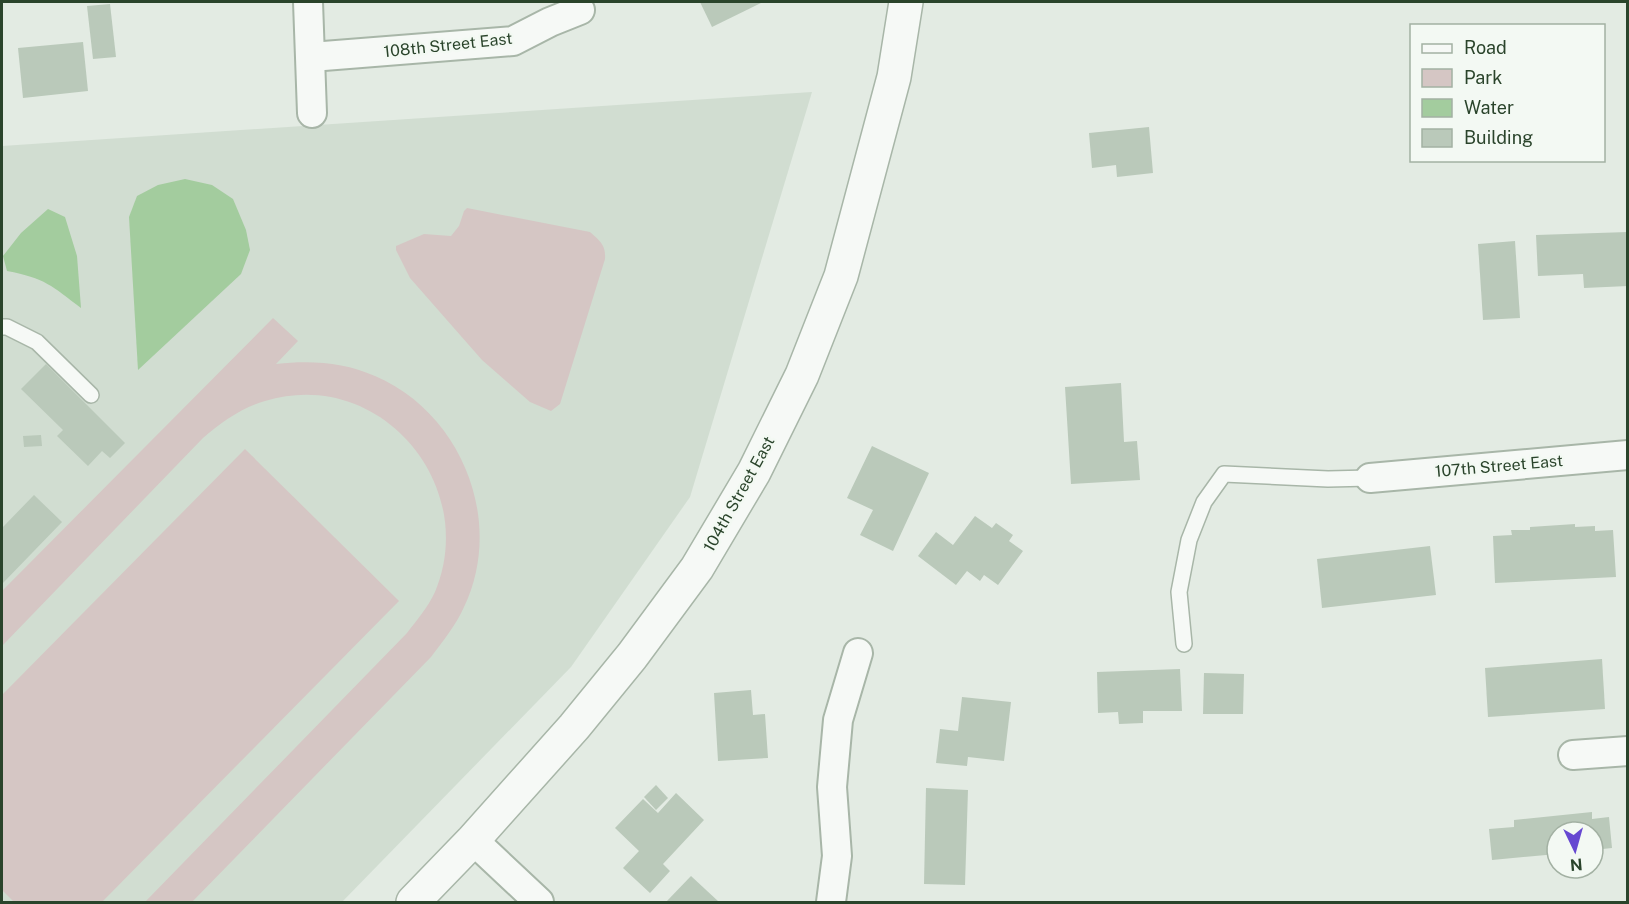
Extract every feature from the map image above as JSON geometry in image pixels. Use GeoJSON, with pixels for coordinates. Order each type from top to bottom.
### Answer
{"type":"FeatureCollection","features":[{"type":"Feature","properties":{"kind":"street"},"geometry":{"type":"LineString","coordinates":[[308,2],[312,113]]}},
{"type":"Feature","properties":{"kind":"street","name":"104th Street East"},"geometry":{"type":"LineString","coordinates":[[413,903],[574,727],[632,656],[697,568],[754,472],[802,375],[841,276],[894,76],[906,2]]}},
{"type":"Feature","properties":{"kind":"street","name":"108th Street East"},"geometry":{"type":"LineString","coordinates":[[311,57],[513,41],[580,10]]}},
{"type":"Feature","properties":{"kind":"street","name":"107th Street East"},"geometry":{"type":"LineString","coordinates":[[1370,478],[1628,455]]}},
{"type":"Feature","properties":{"kind":"street"},"geometry":{"type":"LineString","coordinates":[[831,903],[837,856],[832,787],[838,720],[858,653]]}},
{"type":"Feature","properties":{"kind":"street"},"geometry":{"type":"LineString","coordinates":[[1574,755],[1628,751]]}},
{"type":"Feature","properties":{"kind":"street"},"geometry":{"type":"LineString","coordinates":[[473,840],[539,903]]}},
{"type":"Feature","properties":{"kind":"lane"},"geometry":{"type":"LineString","coordinates":[[2,327],[7,327],[37,342],[91,395]]}},
{"type":"Feature","properties":{"kind":"lane"},"geometry":{"type":"LineString","coordinates":[[1184,644],[1179,592],[1189,540],[1204,502],[1224,474],[1328,479],[1370,478]]}},
{"type":"Feature","properties":{"kind":"shaded area"},"geometry":{"type":"Polygon","coordinates":[[[812,92],[690,497],[571,667],[342,902],[2,902],[2,146],[812,92]]]}},
{"type":"Feature","properties":{"kind":"green space"},"geometry":{"type":"Polygon","coordinates":[[[467,208],[590,232],[603,247],[605,259],[560,404],[551,411],[530,402],[482,360],[410,278],[396,250],[396,246],[424,234],[451,236],[459,226],[467,208]]]}},
{"type":"Feature","properties":{"kind":"green space"},"geometry":{"type":"Polygon","coordinates":[[[273,318],[298,341],[276,364],[327,363],[363,371],[405,393],[431,416],[452,443],[468,474],[477,506],[480,540],[476,574],[461,614],[431,657],[192,902],[145,902],[407,633],[435,592],[445,551],[443,512],[431,475],[410,443],[381,418],[346,401],[307,395],[265,401],[232,416],[203,438],[2,646],[2,591],[273,318]]]}},
{"type":"Feature","properties":{"kind":"green space"},"geometry":{"type":"Polygon","coordinates":[[[245,449],[399,601],[102,902],[14,902],[2,890],[2,695],[245,449]]]}},
{"type":"Feature","properties":{"kind":"water"},"geometry":{"type":"Polygon","coordinates":[[[185,179],[212,185],[233,199],[246,230],[250,250],[241,274],[138,370],[129,217],[137,196],[158,185],[185,179]]]}},
{"type":"Feature","properties":{"kind":"water"},"geometry":{"type":"Polygon","coordinates":[[[48,209],[65,217],[77,256],[81,308],[39,280],[7,271],[3,256],[21,233],[48,209]]]}},
{"type":"Feature","properties":{"kind":"building"},"geometry":{"type":"Polygon","coordinates":[[[700,2],[763,2],[712,27],[700,2]]]}},
{"type":"Feature","properties":{"kind":"building"},"geometry":{"type":"Polygon","coordinates":[[[110,4],[116,57],[93,59],[87,6],[110,4]]]}},
{"type":"Feature","properties":{"kind":"building"},"geometry":{"type":"Polygon","coordinates":[[[83,42],[88,91],[23,98],[18,48],[83,42]]]}},
{"type":"Feature","properties":{"kind":"building"},"geometry":{"type":"Polygon","coordinates":[[[1149,127],[1153,173],[1117,177],[1116,165],[1092,168],[1089,133],[1149,127]]]}},
{"type":"Feature","properties":{"kind":"building"},"geometry":{"type":"Polygon","coordinates":[[[1628,232],[1628,286],[1584,288],[1583,274],[1538,276],[1536,235],[1628,232]]]}},
{"type":"Feature","properties":{"kind":"building"},"geometry":{"type":"Polygon","coordinates":[[[1515,241],[1520,318],[1483,320],[1478,244],[1515,241]]]}},
{"type":"Feature","properties":{"kind":"building"},"geometry":{"type":"Polygon","coordinates":[[[46,364],[125,443],[110,458],[102,451],[88,466],[57,436],[63,430],[21,389],[46,364]]]}},
{"type":"Feature","properties":{"kind":"building"},"geometry":{"type":"Polygon","coordinates":[[[1121,383],[1124,442],[1137,441],[1140,480],[1071,484],[1065,387],[1121,383]]]}},
{"type":"Feature","properties":{"kind":"building"},"geometry":{"type":"Polygon","coordinates":[[[41,435],[42,446],[24,447],[23,436],[41,435]]]}},
{"type":"Feature","properties":{"kind":"building"},"geometry":{"type":"Polygon","coordinates":[[[872,446],[929,473],[893,551],[860,535],[873,510],[847,498],[872,446]]]}},
{"type":"Feature","properties":{"kind":"building"},"geometry":{"type":"Polygon","coordinates":[[[34,495],[62,522],[2,584],[2,528],[34,495]]]}},
{"type":"Feature","properties":{"kind":"building"},"geometry":{"type":"Polygon","coordinates":[[[975,516],[992,528],[996,523],[1013,535],[1009,541],[1023,551],[998,585],[984,575],[980,581],[967,571],[956,585],[918,556],[936,532],[953,545],[975,516]]]}},
{"type":"Feature","properties":{"kind":"building"},"geometry":{"type":"Polygon","coordinates":[[[1575,524],[1575,527],[1595,526],[1595,531],[1613,530],[1616,577],[1495,583],[1493,536],[1512,535],[1511,530],[1530,530],[1530,527],[1575,524]]]}},
{"type":"Feature","properties":{"kind":"building"},"geometry":{"type":"Polygon","coordinates":[[[1430,546],[1436,595],[1322,608],[1317,559],[1430,546]]]}},
{"type":"Feature","properties":{"kind":"building"},"geometry":{"type":"Polygon","coordinates":[[[1602,659],[1605,709],[1488,717],[1485,668],[1602,659]]]}},
{"type":"Feature","properties":{"kind":"building"},"geometry":{"type":"Polygon","coordinates":[[[1180,669],[1182,711],[1143,711],[1143,723],[1119,724],[1118,712],[1098,713],[1097,672],[1180,669]]]}},
{"type":"Feature","properties":{"kind":"building"},"geometry":{"type":"Polygon","coordinates":[[[1204,673],[1244,674],[1243,714],[1203,714],[1204,673]]]}},
{"type":"Feature","properties":{"kind":"building"},"geometry":{"type":"Polygon","coordinates":[[[751,690],[753,715],[765,714],[768,758],[718,761],[714,693],[751,690]]]}},
{"type":"Feature","properties":{"kind":"building"},"geometry":{"type":"Polygon","coordinates":[[[962,697],[1011,702],[1004,761],[968,757],[967,766],[936,763],[940,729],[958,731],[962,697]]]}},
{"type":"Feature","properties":{"kind":"building"},"geometry":{"type":"Polygon","coordinates":[[[656,785],[668,798],[656,810],[644,797],[656,785]]]}},
{"type":"Feature","properties":{"kind":"building"},"geometry":{"type":"Polygon","coordinates":[[[926,788],[968,790],[965,885],[924,884],[926,788]]]}},
{"type":"Feature","properties":{"kind":"building"},"geometry":{"type":"Polygon","coordinates":[[[676,793],[704,820],[663,864],[670,871],[650,893],[623,868],[639,851],[615,828],[643,799],[658,813],[676,793]]]}},
{"type":"Feature","properties":{"kind":"building"},"geometry":{"type":"Polygon","coordinates":[[[1592,812],[1592,819],[1609,817],[1612,848],[1605,849],[1605,820],[1545,820],[1545,855],[1492,860],[1489,829],[1514,827],[1514,820],[1592,812]]]}},
{"type":"Feature","properties":{"kind":"building"},"geometry":{"type":"Polygon","coordinates":[[[691,876],[719,902],[666,902],[691,876]]]}}]}
